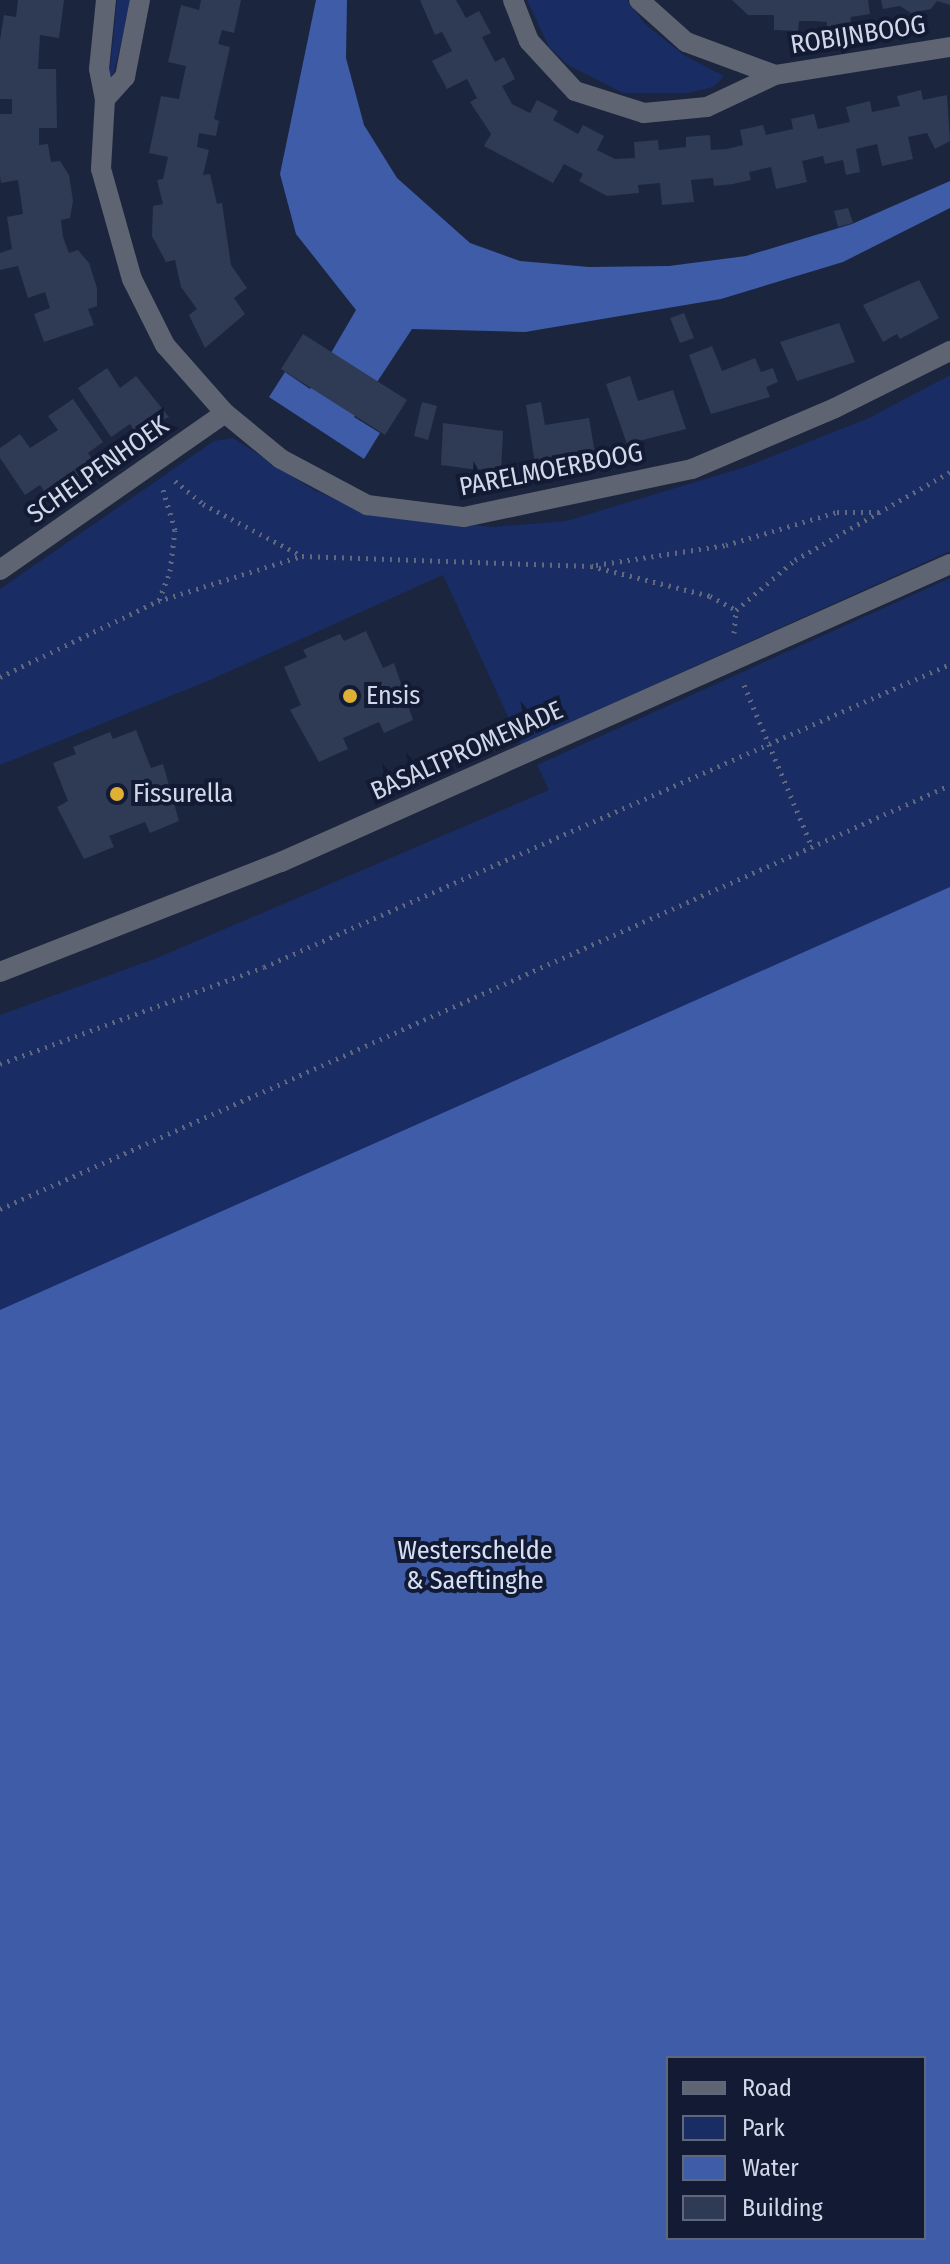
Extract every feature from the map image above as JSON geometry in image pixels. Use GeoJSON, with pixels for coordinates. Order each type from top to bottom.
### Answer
{"type":"FeatureCollection","features":[{"type":"Feature","properties":{"kind":"street","name":"PARELMOERBOOG"},"geometry":{"type":"LineString","coordinates":[[106,0],[99,69],[105,99],[101,169],[132,279],[165,345],[225,413],[281,459],[367,505],[464,517],[692,469],[950,351]]}},
{"type":"Feature","properties":{"kind":"street"},"geometry":{"type":"LineString","coordinates":[[105,99],[125,77],[140,0]]}},
{"type":"Feature","properties":{"kind":"street","name":"ROBIJNBOOG"},"geometry":{"type":"LineString","coordinates":[[513,0],[529,41],[575,91],[644,113],[707,107],[775,75],[950,47]]}},
{"type":"Feature","properties":{"kind":"street","name":"ROBIJNBOOG"},"geometry":{"type":"LineString","coordinates":[[639,0],[686,42],[775,75]]}},
{"type":"Feature","properties":{"kind":"street","name":"SCHELPENHOEK"},"geometry":{"type":"LineString","coordinates":[[0,570],[225,413]]}},
{"type":"Feature","properties":{"kind":"street","name":"BASALTPROMENADE"},"geometry":{"type":"LineString","coordinates":[[0,972],[281,862],[950,564]]}},
{"type":"Feature","properties":{"kind":"path"},"geometry":{"type":"LineString","coordinates":[[152,463],[203,504],[302,556]]}},
{"type":"Feature","properties":{"kind":"path"},"geometry":{"type":"LineString","coordinates":[[152,463],[175,530],[170,571],[158,601]]}},
{"type":"Feature","properties":{"kind":"path"},"geometry":{"type":"LineString","coordinates":[[812,847],[734,660],[736,610],[795,560],[950,472]]}},
{"type":"Feature","properties":{"kind":"path"},"geometry":{"type":"LineString","coordinates":[[0,677],[158,601],[302,556],[591,566],[726,545],[837,512],[880,512]]}},
{"type":"Feature","properties":{"kind":"path"},"geometry":{"type":"LineString","coordinates":[[591,566],[710,596],[736,610]]}},
{"type":"Feature","properties":{"kind":"path"},"geometry":{"type":"LineString","coordinates":[[0,1064],[264,967],[950,664]]}},
{"type":"Feature","properties":{"kind":"path"},"geometry":{"type":"LineString","coordinates":[[0,1209],[950,785]]}},
{"type":"Feature","properties":{"kind":"green space"},"geometry":{"type":"Polygon","coordinates":[[[117,0],[132,0],[112,79],[109,77],[117,0]]]}},
{"type":"Feature","properties":{"kind":"green space"},"geometry":{"type":"Polygon","coordinates":[[[527,0],[627,0],[645,24],[684,55],[724,76],[713,87],[688,93],[623,93],[568,65],[549,47],[527,0]]]}},
{"type":"Feature","properties":{"kind":"green space"},"geometry":{"type":"Polygon","coordinates":[[[950,375],[950,551],[521,745],[443,575],[210,680],[0,765],[0,589],[214,441],[233,438],[312,489],[366,513],[492,527],[566,521],[745,467],[869,418],[950,375]]]}},
{"type":"Feature","properties":{"kind":"green space","name":"Westerschelde & Saeftinghe"},"geometry":{"type":"Polygon","coordinates":[[[950,578],[950,2264],[0,2264],[0,1015],[157,958],[549,790],[537,765],[950,578]]]}},
{"type":"Feature","properties":{"kind":"water"},"geometry":{"type":"Polygon","coordinates":[[[316,0],[347,0],[346,58],[364,125],[397,178],[470,243],[520,261],[589,267],[669,266],[746,256],[852,224],[950,181],[950,208],[843,262],[721,299],[525,332],[412,329],[354,417],[380,433],[364,459],[269,397],[285,372],[310,389],[356,310],[296,234],[280,174],[316,0]]]}},
{"type":"Feature","properties":{"kind":"water","name":"Westerschelde & Saeftinghe"},"geometry":{"type":"Polygon","coordinates":[[[950,887],[950,2264],[0,2264],[0,1310],[950,887]]]}},
{"type":"Feature","properties":{"kind":"building"},"geometry":{"type":"Polygon","coordinates":[[[18,0],[64,0],[59,38],[40,35],[38,69],[56,69],[57,128],[39,128],[39,145],[48,144],[51,162],[60,161],[69,175],[73,201],[70,218],[61,220],[63,237],[69,253],[78,250],[89,263],[97,288],[97,306],[88,309],[94,325],[44,342],[34,314],[50,308],[45,292],[28,298],[18,266],[0,270],[0,253],[12,249],[7,217],[23,214],[18,180],[1,183],[0,176],[0,114],[12,114],[12,99],[0,99],[0,40],[4,15],[16,17],[18,0]]]}},
{"type":"Feature","properties":{"kind":"building"},"geometry":{"type":"Polygon","coordinates":[[[201,0],[241,0],[234,33],[222,30],[218,44],[230,47],[214,119],[219,121],[216,136],[199,133],[197,147],[209,150],[203,175],[210,174],[217,204],[222,203],[231,265],[247,288],[234,298],[245,314],[205,348],[189,315],[197,309],[181,287],[175,260],[166,262],[152,236],[153,206],[163,204],[157,180],[163,179],[168,157],[149,153],[161,96],[179,99],[186,66],[168,62],[181,5],[199,10],[201,0]]]}},
{"type":"Feature","properties":{"kind":"building"},"geometry":{"type":"Polygon","coordinates":[[[420,0],[456,0],[466,18],[479,11],[491,33],[482,37],[495,62],[504,57],[515,79],[502,86],[512,104],[530,113],[537,100],[558,111],[553,120],[578,134],[583,125],[604,136],[597,150],[615,159],[635,158],[634,142],[658,140],[659,150],[686,147],[686,137],[710,135],[711,150],[727,149],[743,145],[740,130],[763,125],[766,135],[793,129],[791,119],[814,114],[818,129],[850,122],[846,107],[870,101],[872,112],[900,106],[897,96],[921,90],[923,100],[947,95],[950,141],[935,149],[927,133],[908,137],[913,159],[882,166],[877,144],[856,149],[860,172],[846,175],[843,160],[825,164],[823,156],[802,161],[807,182],[776,189],[771,167],[749,172],[751,180],[733,184],[714,186],[713,178],[691,180],[694,202],[662,205],[660,183],[638,185],[639,193],[607,196],[579,181],[583,174],[564,164],[553,183],[484,146],[491,134],[470,102],[477,98],[467,79],[447,89],[432,61],[452,51],[442,32],[435,35],[420,0]]]}},
{"type":"Feature","properties":{"kind":"building"},"geometry":{"type":"Polygon","coordinates":[[[732,0],[868,0],[870,14],[851,17],[850,32],[826,32],[827,22],[813,21],[799,21],[798,31],[774,30],[774,15],[748,15],[732,0]]]}},
{"type":"Feature","properties":{"kind":"building"},"geometry":{"type":"Polygon","coordinates":[[[881,0],[950,0],[950,5],[937,1],[931,9],[911,13],[900,6],[883,9],[881,0]]]}},
{"type":"Feature","properties":{"kind":"building"},"geometry":{"type":"Polygon","coordinates":[[[848,208],[853,223],[838,227],[834,211],[848,208]]]}},
{"type":"Feature","properties":{"kind":"building"},"geometry":{"type":"Polygon","coordinates":[[[919,280],[939,318],[900,339],[897,334],[883,342],[863,305],[919,280]]]}},
{"type":"Feature","properties":{"kind":"building"},"geometry":{"type":"Polygon","coordinates":[[[684,313],[694,338],[680,343],[670,318],[684,313]]]}},
{"type":"Feature","properties":{"kind":"building"},"geometry":{"type":"Polygon","coordinates":[[[839,323],[855,362],[797,381],[780,342],[839,323]]]}},
{"type":"Feature","properties":{"kind":"building"},"geometry":{"type":"Polygon","coordinates":[[[303,334],[407,400],[385,435],[281,369],[303,334]]]}},
{"type":"Feature","properties":{"kind":"building"},"geometry":{"type":"Polygon","coordinates":[[[712,346],[722,371],[755,358],[761,372],[773,368],[778,382],[766,387],[770,397],[711,414],[689,355],[712,346]]]}},
{"type":"Feature","properties":{"kind":"building"},"geometry":{"type":"Polygon","coordinates":[[[107,368],[120,388],[136,376],[169,417],[135,432],[130,424],[111,437],[78,388],[107,368]]]}},
{"type":"Feature","properties":{"kind":"building"},"geometry":{"type":"Polygon","coordinates":[[[630,376],[638,401],[673,390],[686,429],[627,444],[606,384],[630,376]]]}},
{"type":"Feature","properties":{"kind":"building"},"geometry":{"type":"Polygon","coordinates":[[[73,399],[103,442],[88,453],[93,460],[70,485],[45,493],[40,485],[25,495],[0,458],[0,448],[20,434],[30,448],[58,430],[48,416],[73,399]]]}},
{"type":"Feature","properties":{"kind":"building"},"geometry":{"type":"Polygon","coordinates":[[[422,402],[437,406],[428,440],[414,436],[422,402]]]}},
{"type":"Feature","properties":{"kind":"building"},"geometry":{"type":"Polygon","coordinates":[[[541,402],[545,425],[589,418],[596,459],[535,464],[526,405],[541,402]]]}},
{"type":"Feature","properties":{"kind":"building"},"geometry":{"type":"Polygon","coordinates":[[[443,423],[503,431],[501,473],[441,465],[443,423]]]}},
{"type":"Feature","properties":{"kind":"building","name":"Ensis"},"geometry":{"type":"Polygon","coordinates":[[[366,631],[383,668],[394,663],[413,720],[384,733],[379,722],[343,738],[348,749],[319,762],[290,710],[301,705],[284,667],[307,657],[303,650],[340,634],[344,641],[366,631]]]}},
{"type":"Feature","properties":{"kind":"building","name":"Fissurella"},"geometry":{"type":"Polygon","coordinates":[[[136,730],[151,768],[163,764],[179,821],[150,833],[145,822],[109,836],[114,847],[84,859],[57,807],[68,801],[53,763],[76,754],[73,747],[110,732],[113,739],[136,730]]]}},
{"type":"Feature","properties":{"kind":"place","name":"Ensis"},"geometry":{"type":"Point","coordinates":[350,696]}},
{"type":"Feature","properties":{"kind":"place","name":"Fissurella"},"geometry":{"type":"Point","coordinates":[117,794]}}]}
